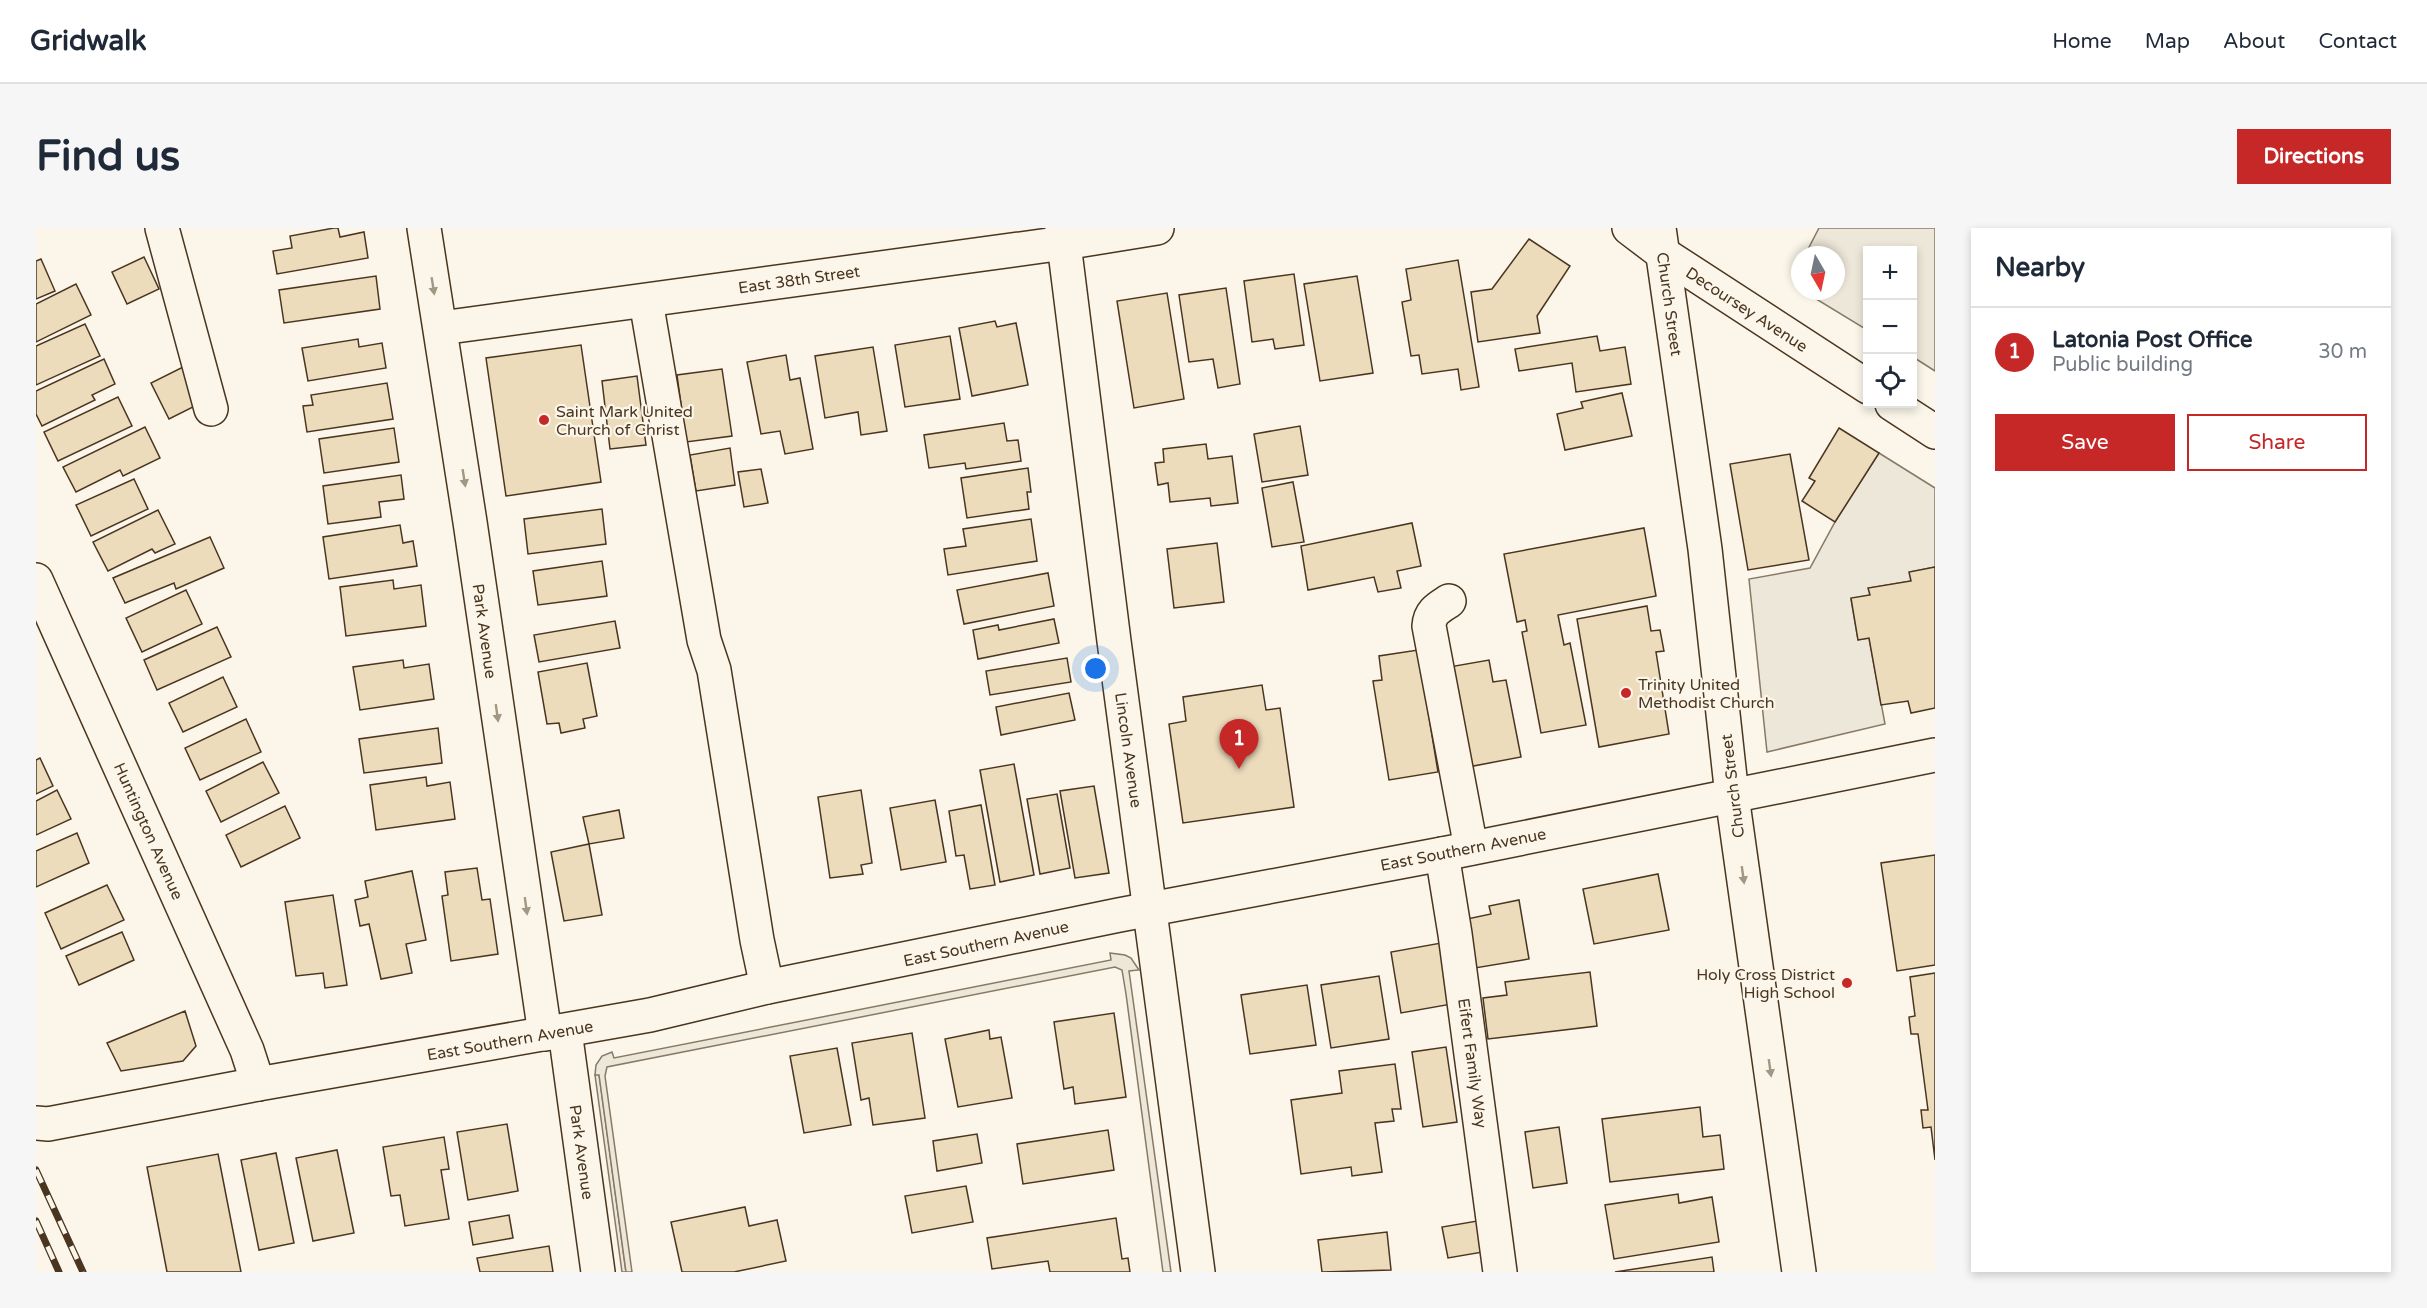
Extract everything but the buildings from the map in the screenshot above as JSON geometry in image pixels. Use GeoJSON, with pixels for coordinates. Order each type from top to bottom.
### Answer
{"type":"FeatureCollection","features":[{"type":"Feature","properties":{"kind":"street"},"geometry":{"type":"LineString","coordinates":[[162,228],[211,409]]}},
{"type":"Feature","properties":{"kind":"street","name":"Park Avenue"},"geometry":{"type":"LineString","coordinates":[[424,228],[555,1033],[598,1272]]}},
{"type":"Feature","properties":{"kind":"street","name":"East 38th Street"},"geometry":{"type":"LineString","coordinates":[[441,328],[646,301],[1063,235],[1156,228]]}},
{"type":"Feature","properties":{"kind":"street","name":"Decoursey Avenue"},"geometry":{"type":"LineString","coordinates":[[1629,228],[1660,241],[1863,383]]}},
{"type":"Feature","properties":{"kind":"street","name":"Lincoln Avenue"},"geometry":{"type":"LineString","coordinates":[[1063,235],[1115,653],[1198,1272]]}},
{"type":"Feature","properties":{"kind":"street","name":"Church Street"},"geometry":{"type":"LineString","coordinates":[[1660,241],[1705,549],[1732,796],[1799,1272]]}},
{"type":"Feature","properties":{"kind":"street"},"geometry":{"type":"LineString","coordinates":[[646,301],[704,640],[714,670],[757,940],[767,987]]}},
{"type":"Feature","properties":{"kind":"street"},"geometry":{"type":"LineString","coordinates":[[1898,408],[1935,432]]}},
{"type":"Feature","properties":{"kind":"street","name":"Huntington Avenue"},"geometry":{"type":"LineString","coordinates":[[36,580],[247,1050],[258,1084]]}},
{"type":"Feature","properties":{"kind":"street","name":"Eifert Family Way"},"geometry":{"type":"LineString","coordinates":[[1449,601],[1435,610],[1430,617],[1429,626],[1456,851],[1455,934],[1500,1272]]}},
{"type":"Feature","properties":{"kind":"street","name":"East Southern Avenue"},"geometry":{"type":"LineString","coordinates":[[36,1123],[48,1124],[258,1084],[650,1015],[767,987],[1935,755]]}},
{"type":"Feature","properties":{"kind":"shaded area"},"geometry":{"type":"Polygon","coordinates":[[[1819,228],[1935,228],[1935,371],[1917,360],[1917,246],[1863,246],[1863,328],[1818,300],[1845,300],[1845,246],[1810,246],[1819,228]]]}},
{"type":"Feature","properties":{"kind":"shaded area"},"geometry":{"type":"Polygon","coordinates":[[[1879,453],[1935,488],[1935,567],[1910,572],[1911,581],[1869,588],[1870,595],[1851,599],[1858,640],[1869,638],[1885,724],[1767,752],[1749,579],[1810,568],[1835,522],[1879,453]]]}},
{"type":"Feature","properties":{"kind":"shaded area"},"geometry":{"type":"Polygon","coordinates":[[[1110,953],[1131,958],[1139,970],[1129,971],[1171,1272],[1163,1272],[1126,994],[1122,970],[1115,967],[607,1067],[605,1076],[632,1272],[626,1272],[599,1075],[595,1075],[596,1065],[602,1056],[612,1052],[614,1058],[1111,960],[1110,953]]]}},
{"type":"Feature","properties":{"kind":"shaded area"},"geometry":{"type":"Polygon","coordinates":[[[599,1074],[626,1272],[622,1272],[595,1075],[599,1074]]]}},
{"type":"Feature","properties":{"kind":"railway"},"geometry":{"type":"LineString","coordinates":[[36,1170],[83,1272]]}},
{"type":"Feature","properties":{"kind":"railway"},"geometry":{"type":"LineString","coordinates":[[36,1221],[59,1272]]}},
{"type":"Feature","properties":{"kind":"place","name":"Saint Mark United Church of Christ"},"geometry":{"type":"Point","coordinates":[544,420]}},
{"type":"Feature","properties":{"kind":"place","name":"Trinity United Methodist Church"},"geometry":{"type":"Point","coordinates":[1626,693]}},
{"type":"Feature","properties":{"kind":"place","name":"Latonia Post Office"},"geometry":{"type":"Point","coordinates":[1239,769]}},
{"type":"Feature","properties":{"kind":"place","name":"Holy Cross District High School"},"geometry":{"type":"Point","coordinates":[1847,983]}}]}
